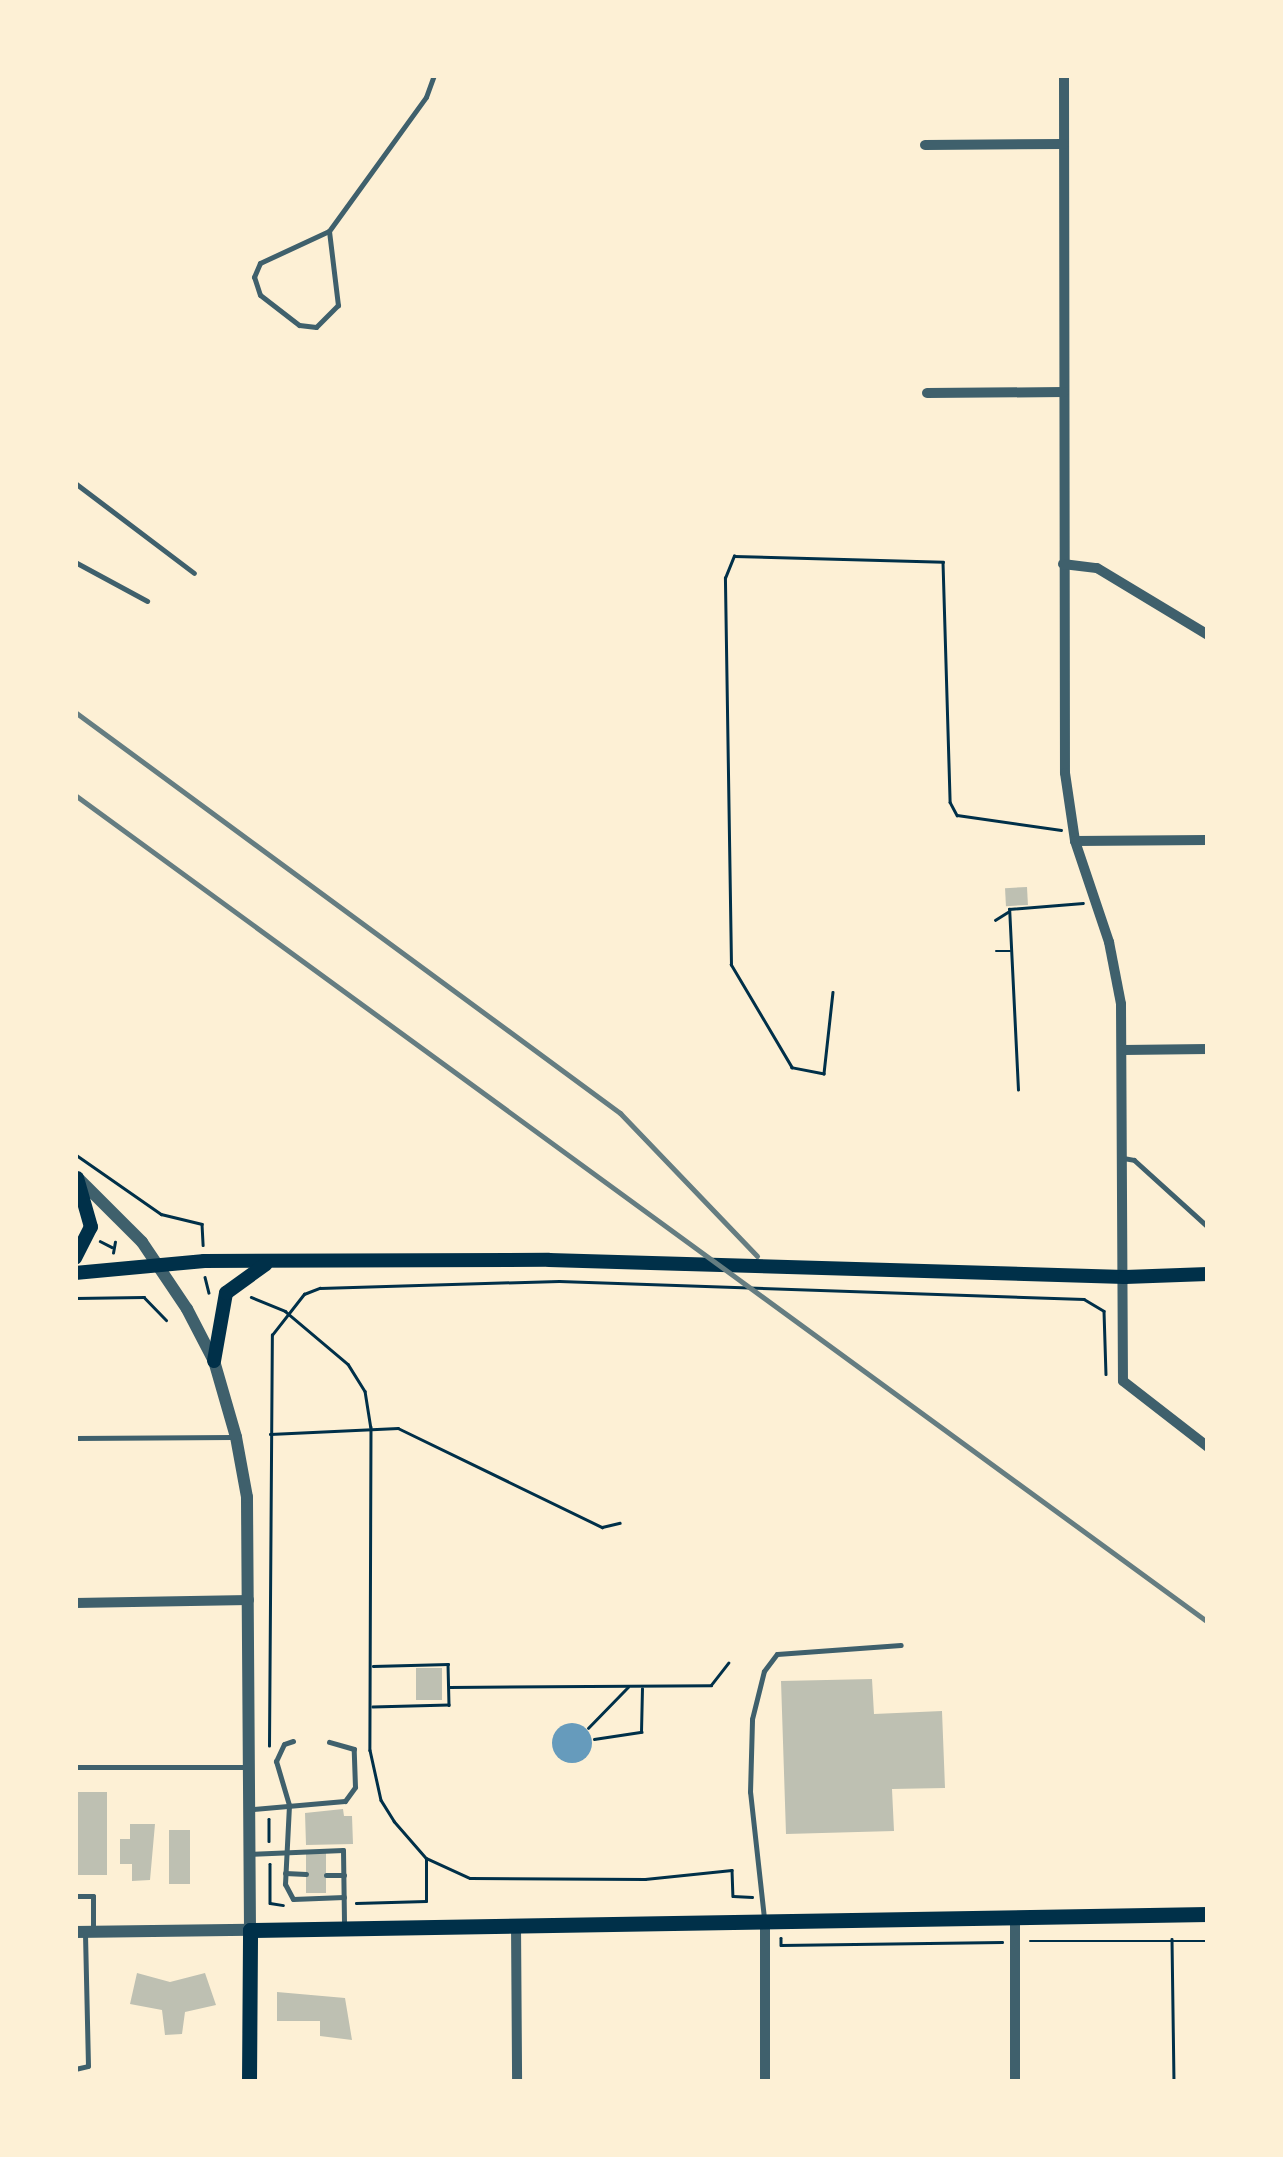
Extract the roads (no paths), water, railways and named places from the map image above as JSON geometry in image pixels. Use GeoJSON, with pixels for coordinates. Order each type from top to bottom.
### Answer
{"type":"FeatureCollection","features":[{"type":"Feature","properties":{"kind":"main road"},"geometry":{"type":"LineString","coordinates":[[75,1258],[91,1227],[76,1177]]}},
{"type":"Feature","properties":{"kind":"main road"},"geometry":{"type":"LineString","coordinates":[[75,1273],[272,1261],[550,1260],[1125,1277],[1208,1274]]}},
{"type":"Feature","properties":{"kind":"main road"},"geometry":{"type":"LineString","coordinates":[[214,1360],[226,1294],[246,1273],[272,1261]]}},
{"type":"Feature","properties":{"kind":"main road"},"geometry":{"type":"LineString","coordinates":[[249,2082],[250,1930],[1208,1914]]}},
{"type":"Feature","properties":{"kind":"street"},"geometry":{"type":"LineString","coordinates":[[1064,75],[1064,773],[1074,836],[1118,979],[1123,1050],[1123,1381],[1208,1447]]}},
{"type":"Feature","properties":{"kind":"street"},"geometry":{"type":"LineString","coordinates":[[926,145],[1064,144]]}},
{"type":"Feature","properties":{"kind":"street"},"geometry":{"type":"LineString","coordinates":[[927,393],[1064,392]]}},
{"type":"Feature","properties":{"kind":"street"},"geometry":{"type":"LineString","coordinates":[[1063,564],[1098,568],[1208,635]]}},
{"type":"Feature","properties":{"kind":"street"},"geometry":{"type":"LineString","coordinates":[[1074,836],[1208,840]]}},
{"type":"Feature","properties":{"kind":"street"},"geometry":{"type":"LineString","coordinates":[[1123,1050],[1208,1048]]}},
{"type":"Feature","properties":{"kind":"street"},"geometry":{"type":"LineString","coordinates":[[76,1177],[160,1266],[214,1360],[236,1437],[247,1496],[249,1600],[250,1930],[84,1932]]}},
{"type":"Feature","properties":{"kind":"street"},"geometry":{"type":"LineString","coordinates":[[75,1603],[249,1600]]}},
{"type":"Feature","properties":{"kind":"street"},"geometry":{"type":"LineString","coordinates":[[1015,1917],[1015,2082]]}},
{"type":"Feature","properties":{"kind":"street"},"geometry":{"type":"LineString","coordinates":[[765,1921],[765,2082]]}},
{"type":"Feature","properties":{"kind":"street"},"geometry":{"type":"LineString","coordinates":[[516,1924],[517,2082]]}},
{"type":"Feature","properties":{"kind":"lane"},"geometry":{"type":"LineString","coordinates":[[329,231],[338,305],[316,326],[299,325],[260,295],[254,277],[260,263],[329,231],[426,97],[434,75]]}},
{"type":"Feature","properties":{"kind":"lane"},"geometry":{"type":"LineString","coordinates":[[75,483],[194,573]]}},
{"type":"Feature","properties":{"kind":"lane"},"geometry":{"type":"LineString","coordinates":[[75,562],[147,602]]}},
{"type":"Feature","properties":{"kind":"lane"},"geometry":{"type":"LineString","coordinates":[[75,1026],[75,1042]]}},
{"type":"Feature","properties":{"kind":"lane"},"geometry":{"type":"LineString","coordinates":[[1122,1158],[1134,1160],[1208,1226]]}},
{"type":"Feature","properties":{"kind":"lane"},"geometry":{"type":"LineString","coordinates":[[75,1438],[236,1437]]}},
{"type":"Feature","properties":{"kind":"lane"},"geometry":{"type":"LineString","coordinates":[[765,1921],[756,1897],[750,1792],[752,1719],[764,1670],[777,1654],[901,1645]]}},
{"type":"Feature","properties":{"kind":"lane"},"geometry":{"type":"LineString","coordinates":[[293,1742],[278,1751],[276,1762],[289,1805],[284,1873],[293,1899],[344,1897]]}},
{"type":"Feature","properties":{"kind":"lane"},"geometry":{"type":"LineString","coordinates":[[250,1809],[345,1801],[355,1787],[354,1749],[329,1742]]}},
{"type":"Feature","properties":{"kind":"lane"},"geometry":{"type":"LineString","coordinates":[[75,1767],[250,1767]]}},
{"type":"Feature","properties":{"kind":"lane"},"geometry":{"type":"LineString","coordinates":[[249,1854],[343,1850],[344,1928]]}},
{"type":"Feature","properties":{"kind":"lane"},"geometry":{"type":"LineString","coordinates":[[284,1873],[306,1874]]}},
{"type":"Feature","properties":{"kind":"lane"},"geometry":{"type":"LineString","coordinates":[[326,1875],[344,1875]]}},
{"type":"Feature","properties":{"kind":"lane"},"geometry":{"type":"LineString","coordinates":[[75,1896],[93,1896],[84,1932],[88,2066],[75,2068]]}},
{"type":"Feature","properties":{"kind":"lane"},"geometry":{"type":"LineString","coordinates":[[109,2082],[232,2082]]}},
{"type":"Feature","properties":{"kind":"water"},"geometry":{"type":"Polygon","coordinates":[[[572,1723],[586,1729],[592,1743],[586,1757],[572,1763],[558,1757],[552,1743],[558,1729],[572,1723]]]}},
{"type":"Feature","properties":{"kind":"railway"},"geometry":{"type":"LineString","coordinates":[[75,712],[620,1113],[757,1256]]}},
{"type":"Feature","properties":{"kind":"railway"},"geometry":{"type":"LineString","coordinates":[[75,795],[1208,1622]]}}]}
